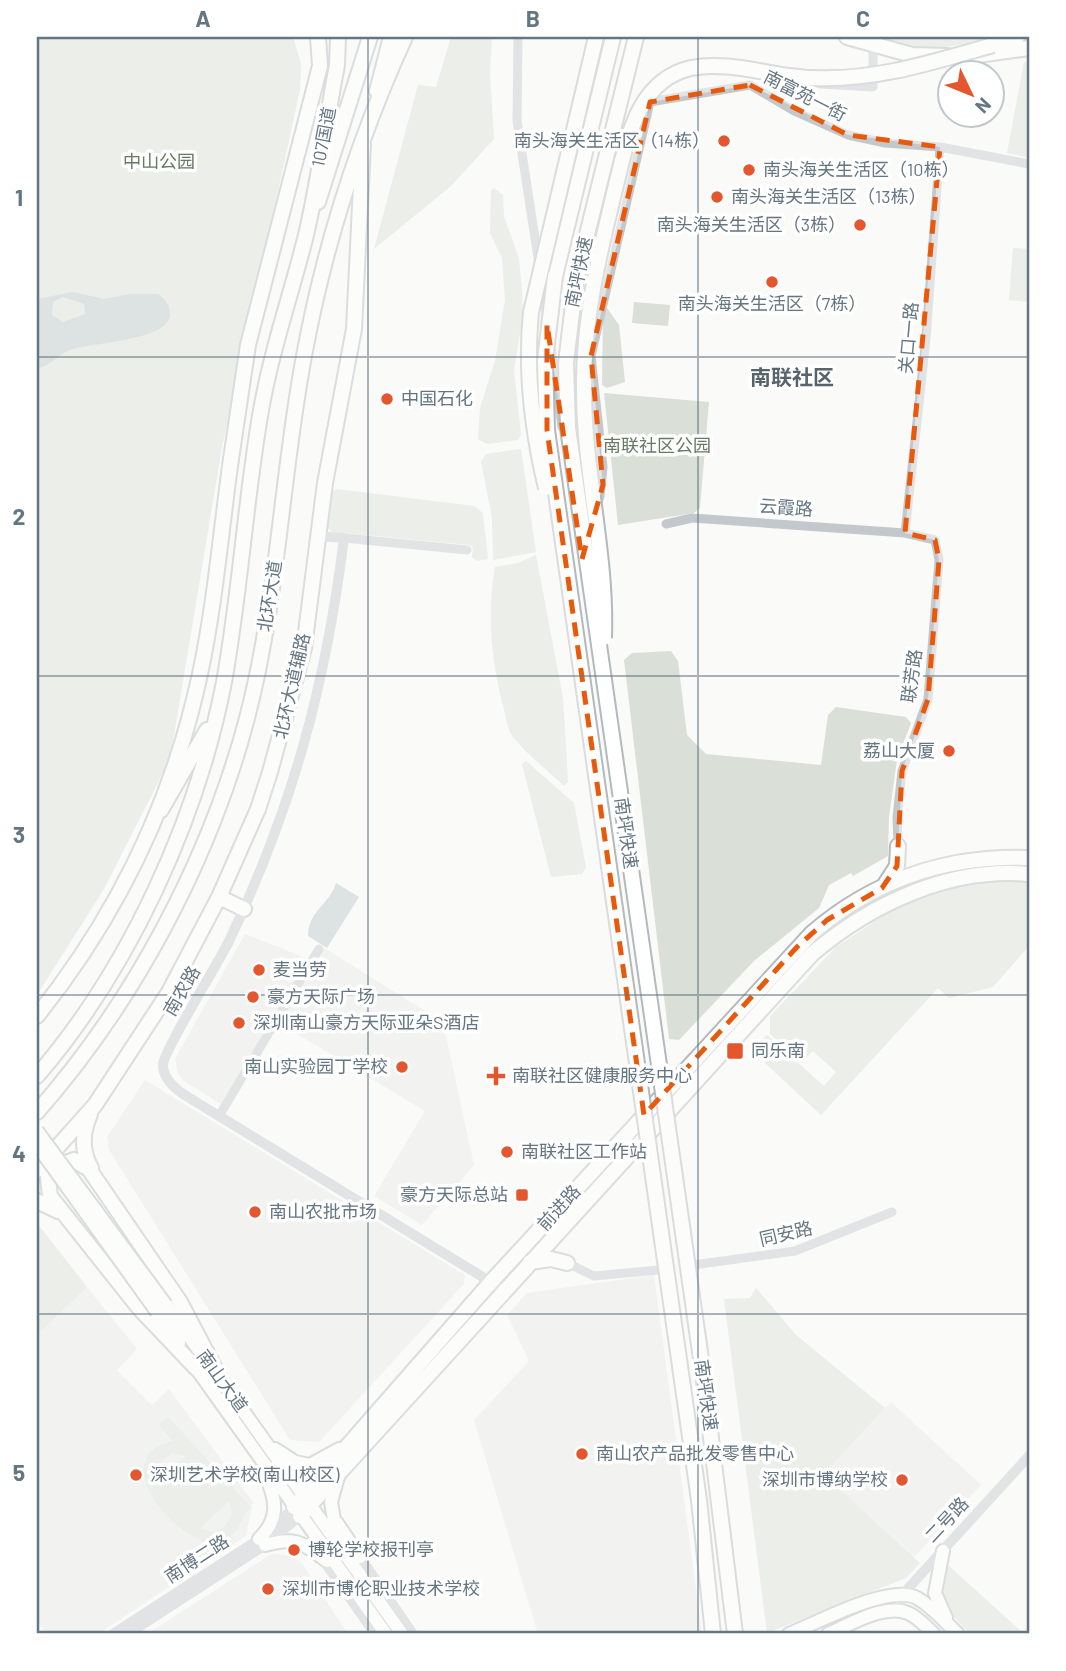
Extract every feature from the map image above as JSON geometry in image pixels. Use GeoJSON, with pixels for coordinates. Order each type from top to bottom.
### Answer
{"type":"FeatureCollection","features":[{"type":"Feature","properties":{"kind":"main road"},"geometry":{"type":"LineString","coordinates":[[161,810],[188,725],[201,672],[248,345],[317,82],[320,66],[318,37]]}},
{"type":"Feature","properties":{"kind":"main road","name":"107国道"},"geometry":{"type":"LineString","coordinates":[[305,237],[337,65],[338,37]]}},
{"type":"Feature","properties":{"kind":"main road","name":"北环大道"},"geometry":{"type":"LineString","coordinates":[[37,1076],[74,1027],[109,973],[164,869],[190,808],[217,713],[262,405],[279,329],[305,237],[370,37]]}},
{"type":"Feature","properties":{"kind":"main road","name":"北环大道"},"geometry":{"type":"LineString","coordinates":[[37,1112],[94,1040],[130,985],[186,879],[232,771],[247,721],[271,597],[304,356],[323,274],[391,37]]}},
{"type":"Feature","properties":{"kind":"main road"},"geometry":{"type":"LineString","coordinates":[[372,110],[405,37]]}},
{"type":"Feature","properties":{"kind":"main road"},"geometry":{"type":"LineString","coordinates":[[563,552],[535,431],[528,344],[542,259],[596,37]]}},
{"type":"Feature","properties":{"kind":"main road","name":"南坪快速"},"geometry":{"type":"LineString","coordinates":[[613,37],[548,315],[545,360],[546,419],[699,1500],[713,1634]]}},
{"type":"Feature","properties":{"kind":"main road"},"geometry":{"type":"LineString","coordinates":[[847,37],[873,47],[912,55],[942,57],[1029,48]]}},
{"type":"Feature","properties":{"kind":"main road"},"geometry":{"type":"LineString","coordinates":[[603,674],[602,549],[585,426],[586,319],[629,133],[645,99],[672,75],[690,68],[729,68],[812,78],[866,77],[916,68],[1017,37]]}},
{"type":"Feature","properties":{"kind":"main road","name":"南坪快速"},"geometry":{"type":"LineString","coordinates":[[635,41],[576,279],[566,363],[568,428],[707,1401],[735,1634]]}},
{"type":"Feature","properties":{"kind":"main road","name":"北环大道辅路"},"geometry":{"type":"LineString","coordinates":[[37,1170],[95,1105],[169,992],[219,897],[258,809],[294,692],[304,648],[317,536],[354,329],[363,138]]}},
{"type":"Feature","properties":{"kind":"main road"},"geometry":{"type":"LineString","coordinates":[[37,1016],[80,957],[134,866],[161,810],[217,713]]}},
{"type":"Feature","properties":{"kind":"main road"},"geometry":{"type":"LineString","coordinates":[[898,846],[910,862],[931,868]]}},
{"type":"Feature","properties":{"kind":"main road"},"geometry":{"type":"LineString","coordinates":[[882,888],[897,866],[898,846]]}},
{"type":"Feature","properties":{"kind":"main road","name":"前进路"},"geometry":{"type":"LineString","coordinates":[[302,1506],[353,1437],[491,1282],[790,954],[827,920],[882,888],[931,868],[972,859],[1029,858]]}},
{"type":"Feature","properties":{"kind":"main road"},"geometry":{"type":"LineString","coordinates":[[972,859],[968,862],[967,870],[975,875]]}},
{"type":"Feature","properties":{"kind":"main road"},"geometry":{"type":"LineString","coordinates":[[946,864],[952,864],[957,871],[950,881]]}},
{"type":"Feature","properties":{"kind":"main road","name":"前进路"},"geometry":{"type":"LineString","coordinates":[[302,1506],[339,1474],[812,954],[845,927],[920,890],[975,875],[1029,874]]}},
{"type":"Feature","properties":{"kind":"main road"},"geometry":{"type":"LineString","coordinates":[[219,897],[244,909]]}},
{"type":"Feature","properties":{"kind":"main road"},"geometry":{"type":"LineString","coordinates":[[95,1105],[83,1136],[84,1148],[101,1185]]}},
{"type":"Feature","properties":{"kind":"main road","name":"南山大道"},"geometry":{"type":"LineString","coordinates":[[37,1130],[161,1308],[196,1368],[250,1445],[339,1545],[402,1634]]}},
{"type":"Feature","properties":{"kind":"main road","name":"南山大道"},"geometry":{"type":"LineString","coordinates":[[37,1145],[161,1308],[220,1378],[260,1434],[302,1506],[314,1535],[386,1634]]}},
{"type":"Feature","properties":{"kind":"main road"},"geometry":{"type":"LineString","coordinates":[[196,1368],[139,1308],[48,1191],[52,1172],[66,1161],[74,1160],[84,1164],[101,1185],[180,1302],[220,1378]]}},
{"type":"Feature","properties":{"kind":"main road"},"geometry":{"type":"LineString","coordinates":[[37,1202],[52,1207],[70,1221]]}},
{"type":"Feature","properties":{"kind":"main road"},"geometry":{"type":"LineString","coordinates":[[558,1231],[559,1251],[567,1263]]}},
{"type":"Feature","properties":{"kind":"main road"},"geometry":{"type":"LineString","coordinates":[[530,1262],[551,1259],[567,1263]]}},
{"type":"Feature","properties":{"kind":"main road"},"geometry":{"type":"LineString","coordinates":[[260,1434],[285,1456],[310,1465],[330,1456],[353,1437]]}},
{"type":"Feature","properties":{"kind":"main road"},"geometry":{"type":"LineString","coordinates":[[250,1445],[275,1504],[273,1521],[262,1542]]}},
{"type":"Feature","properties":{"kind":"main road"},"geometry":{"type":"LineString","coordinates":[[339,1474],[332,1494],[333,1517],[339,1545]]}},
{"type":"Feature","properties":{"kind":"main road"},"geometry":{"type":"LineString","coordinates":[[333,1517],[360,1557]]}},
{"type":"Feature","properties":{"kind":"main road"},"geometry":{"type":"LineString","coordinates":[[262,1542],[293,1540],[339,1569]]}},
{"type":"Feature","properties":{"kind":"main road"},"geometry":{"type":"LineString","coordinates":[[943,1551],[935,1593],[940,1608],[957,1633]]}},
{"type":"Feature","properties":{"kind":"main road"},"geometry":{"type":"LineString","coordinates":[[789,1634],[878,1598],[903,1594],[918,1598],[957,1633]]}},
{"type":"Feature","properties":{"kind":"main road"},"geometry":{"type":"LineString","coordinates":[[828,1634],[882,1612],[898,1610],[911,1614],[934,1634]]}},
{"type":"Feature","properties":{"kind":"street"},"geometry":{"type":"LineString","coordinates":[[518,37],[517,121],[653,1036]]}},
{"type":"Feature","properties":{"kind":"street"},"geometry":{"type":"LineString","coordinates":[[750,85],[752,75],[873,87],[873,47]]}},
{"type":"Feature","properties":{"kind":"street","name":"南富苑一街"},"geometry":{"type":"LineString","coordinates":[[581,553],[603,485],[591,371],[592,347],[650,102],[750,85],[783,106],[848,135],[886,143],[940,147],[1029,164]]}},
{"type":"Feature","properties":{"kind":"street","name":"关口一路"},"geometry":{"type":"LineString","coordinates":[[905,533],[926,338],[940,147]]}},
{"type":"Feature","properties":{"kind":"street","name":"云霞路"},"geometry":{"type":"LineString","coordinates":[[666,524],[692,518],[905,533]]}},
{"type":"Feature","properties":{"kind":"street","name":"联芳路"},"geometry":{"type":"LineString","coordinates":[[898,846],[897,817],[902,771],[928,699],[939,552],[931,537],[905,533]]}},
{"type":"Feature","properties":{"kind":"street"},"geometry":{"type":"LineString","coordinates":[[317,536],[467,550]]}},
{"type":"Feature","properties":{"kind":"street","name":"南农路"},"geometry":{"type":"LineString","coordinates":[[344,538],[330,636],[306,742],[289,800],[244,909],[205,988],[168,1049],[163,1064],[167,1079],[176,1089],[504,1290]]}},
{"type":"Feature","properties":{"kind":"street"},"geometry":{"type":"LineString","coordinates":[[219,1116],[319,949]]}},
{"type":"Feature","properties":{"kind":"street","name":"同安路"},"geometry":{"type":"LineString","coordinates":[[682,1267],[794,1251],[892,1212]]}},
{"type":"Feature","properties":{"kind":"street"},"geometry":{"type":"LineString","coordinates":[[567,1263],[594,1276],[671,1268]]}},
{"type":"Feature","properties":{"kind":"street","name":"二号路"},"geometry":{"type":"LineString","coordinates":[[898,1610],[903,1594],[1029,1456]]}},
{"type":"Feature","properties":{"kind":"street","name":"南博二路"},"geometry":{"type":"LineString","coordinates":[[128,1634],[262,1542],[302,1506]]}},
{"type":"Feature","properties":{"kind":"street"},"geometry":{"type":"LineString","coordinates":[[314,1535],[319,1555],[375,1634]]}},
{"type":"Feature","properties":{"kind":"street","name":"南博二路"},"geometry":{"type":"LineString","coordinates":[[113,1634],[262,1542]]}},
{"type":"Feature","properties":{"kind":"street"},"geometry":{"type":"LineString","coordinates":[[339,1545],[360,1557],[413,1634]]}},
{"type":"Feature","properties":{"kind":"highlighted area"},"geometry":{"type":"Polygon","coordinates":[[[750,85],[848,135],[940,147],[905,533],[935,540],[939,560],[928,699],[902,771],[897,866],[882,888],[827,920],[797,947],[644,1115],[563,552],[547,430],[547,324],[582,559],[603,485],[591,356],[650,102],[750,85]]]}},
{"type":"Feature","properties":{"kind":"shaded area"},"geometry":{"type":"Polygon","coordinates":[[[73,292],[104,299],[130,294],[158,294],[166,301],[170,311],[168,321],[160,329],[130,339],[70,350],[37,369],[37,299],[73,292]],[[63,297],[53,302],[52,315],[63,322],[85,314],[84,304],[63,297]]]}},
{"type":"Feature","properties":{"kind":"shaded area"},"geometry":{"type":"Polygon","coordinates":[[[336,883],[359,897],[327,948],[308,936],[309,927],[336,883]]]}},
{"type":"Feature","properties":{"kind":"shaded area"},"geometry":{"type":"Polygon","coordinates":[[[245,934],[308,959],[221,1104],[184,1081],[178,1073],[175,1059],[245,934]]]}},
{"type":"Feature","properties":{"kind":"shaded area","name":"南山实验园丁学校"},"geometry":{"type":"Polygon","coordinates":[[[324,948],[443,1022],[474,1165],[422,1225],[374,1196],[425,1111],[279,1023],[324,948]]]}},
{"type":"Feature","properties":{"kind":"shaded area","name":"南山农批市场"},"geometry":{"type":"Polygon","coordinates":[[[145,1080],[465,1275],[464,1284],[319,1442],[290,1440],[109,1150],[107,1137],[145,1080]]]}},
{"type":"Feature","properties":{"kind":"shaded area","name":"南山农产品批发零售中心"},"geometry":{"type":"Polygon","coordinates":[[[654,1275],[702,1634],[538,1634],[474,1420],[529,1361],[507,1315],[527,1293],[654,1275]]]}},
{"type":"Feature","properties":{"kind":"shaded area","name":"深圳艺术学校(南山校区)"},"geometry":{"type":"Polygon","coordinates":[[[87,1287],[137,1349],[117,1370],[152,1405],[169,1389],[253,1502],[246,1536],[98,1634],[47,1634],[37,1623],[37,1335],[87,1287]]]}},
{"type":"Feature","properties":{"kind":"shaded area","name":"深圳市博纳学校"},"geometry":{"type":"Polygon","coordinates":[[[891,1402],[981,1485],[914,1557],[824,1474],[891,1402]]]}},
{"type":"Feature","properties":{"kind":"shaded area","name":"深圳市博伦职业技术学校"},"geometry":{"type":"Polygon","coordinates":[[[270,1555],[294,1557],[301,1562],[348,1634],[147,1634],[270,1555]]]}},
{"type":"Feature","properties":{"kind":"green space","name":"中山公园"},"geometry":{"type":"Polygon","coordinates":[[[37,37],[293,37],[301,64],[300,90],[222,447],[170,759],[104,889],[37,995],[37,37]]]}},
{"type":"Feature","properties":{"kind":"green space"},"geometry":{"type":"Polygon","coordinates":[[[451,37],[492,37],[490,73],[494,139],[451,186],[374,249],[418,85],[436,87],[451,37]]]}},
{"type":"Feature","properties":{"kind":"green space"},"geometry":{"type":"Polygon","coordinates":[[[866,37],[987,37],[952,46],[926,48],[866,37]]]}},
{"type":"Feature","properties":{"kind":"green space"},"geometry":{"type":"Polygon","coordinates":[[[1024,62],[1029,62],[1029,158],[1007,153],[1024,62]]]}},
{"type":"Feature","properties":{"kind":"green space"},"geometry":{"type":"Polygon","coordinates":[[[494,188],[503,195],[504,216],[519,259],[523,315],[514,370],[521,435],[518,440],[487,444],[478,439],[480,408],[495,361],[505,300],[502,258],[490,233],[491,191],[494,188]]]}},
{"type":"Feature","properties":{"kind":"green space"},"geometry":{"type":"Polygon","coordinates":[[[1013,248],[1029,249],[1029,302],[1009,300],[1013,248]]]}},
{"type":"Feature","properties":{"kind":"green space"},"geometry":{"type":"Polygon","coordinates":[[[634,302],[670,305],[668,326],[632,323],[634,302]]]}},
{"type":"Feature","properties":{"kind":"green space"},"geometry":{"type":"Polygon","coordinates":[[[607,308],[619,325],[625,382],[607,388],[602,385],[603,313],[607,308]]]}},
{"type":"Feature","properties":{"kind":"green space","name":"南联社区公园"},"geometry":{"type":"Polygon","coordinates":[[[604,393],[709,402],[700,508],[694,513],[618,525],[604,393]]]}},
{"type":"Feature","properties":{"kind":"green space"},"geometry":{"type":"Polygon","coordinates":[[[521,449],[536,552],[493,560],[492,517],[481,462],[486,454],[521,449]]]}},
{"type":"Feature","properties":{"kind":"green space"},"geometry":{"type":"Polygon","coordinates":[[[336,489],[474,506],[483,513],[488,559],[477,561],[472,557],[473,548],[470,545],[332,532],[327,527],[329,495],[336,489]]]}},
{"type":"Feature","properties":{"kind":"green space"},"geometry":{"type":"Polygon","coordinates":[[[536,555],[563,698],[568,782],[564,786],[511,734],[493,654],[491,602],[495,567],[518,563],[536,555]]]}},
{"type":"Feature","properties":{"kind":"green space"},"geometry":{"type":"Polygon","coordinates":[[[671,651],[678,661],[687,735],[706,754],[821,765],[828,715],[836,707],[906,717],[911,723],[897,760],[889,817],[888,856],[853,876],[851,873],[829,885],[819,908],[754,961],[679,1040],[669,1039],[624,660],[632,653],[671,651]]]}},
{"type":"Feature","properties":{"kind":"green space"},"geometry":{"type":"Polygon","coordinates":[[[526,761],[574,803],[586,867],[582,874],[551,877],[522,764],[526,761]]]}},
{"type":"Feature","properties":{"kind":"green space"},"geometry":{"type":"Polygon","coordinates":[[[1029,877],[1029,946],[993,987],[949,998],[938,988],[821,1115],[752,1051],[767,1035],[824,1086],[836,1072],[813,1051],[802,1062],[770,1034],[770,1016],[835,948],[896,907],[978,879],[1029,877]]]}},
{"type":"Feature","properties":{"kind":"green space"},"geometry":{"type":"Polygon","coordinates":[[[37,1223],[87,1287],[37,1335],[37,1223]]]}},
{"type":"Feature","properties":{"kind":"green space"},"geometry":{"type":"Polygon","coordinates":[[[756,1288],[796,1335],[885,1408],[824,1474],[920,1563],[906,1578],[767,1633],[724,1299],[750,1298],[756,1288]]]}},
{"type":"Feature","properties":{"kind":"green space"},"geometry":{"type":"Polygon","coordinates":[[[168,1417],[251,1507],[232,1536],[221,1542],[206,1542],[189,1534],[171,1520],[156,1502],[146,1484],[144,1466],[152,1451],[173,1441],[159,1425],[168,1417]],[[172,1453],[157,1464],[157,1483],[186,1456],[172,1453]],[[229,1501],[200,1529],[214,1532],[223,1527],[231,1516],[229,1501]]]}},
{"type":"Feature","properties":{"kind":"green space"},"geometry":{"type":"Polygon","coordinates":[[[949,1566],[1024,1634],[971,1634],[956,1620],[941,1594],[940,1584],[949,1566]]]}},
{"type":"Feature","properties":{"kind":"place","name":"南头海关生活区（14栋）"},"geometry":{"type":"Point","coordinates":[724,141]}},
{"type":"Feature","properties":{"kind":"place","name":"南头海关生活区（10栋）"},"geometry":{"type":"Point","coordinates":[749,170]}},
{"type":"Feature","properties":{"kind":"place","name":"南头海关生活区（13栋）"},"geometry":{"type":"Point","coordinates":[717,197]}},
{"type":"Feature","properties":{"kind":"place","name":"南头海关生活区（3栋）"},"geometry":{"type":"Point","coordinates":[860,225]}},
{"type":"Feature","properties":{"kind":"place","name":"南头海关生活区（7栋）"},"geometry":{"type":"Point","coordinates":[772,282]}},
{"type":"Feature","properties":{"kind":"place","name":"中国石化"},"geometry":{"type":"Point","coordinates":[387,399]}},
{"type":"Feature","properties":{"kind":"place","name":"荔山大厦"},"geometry":{"type":"Point","coordinates":[949,751]}},
{"type":"Feature","properties":{"kind":"place","name":"麦当劳"},"geometry":{"type":"Point","coordinates":[259,970]}},
{"type":"Feature","properties":{"kind":"place","name":"豪方天际广场"},"geometry":{"type":"Point","coordinates":[253,997]}},
{"type":"Feature","properties":{"kind":"place","name":"深圳南山豪方天际亚朵S酒店"},"geometry":{"type":"Point","coordinates":[239,1023]}},
{"type":"Feature","properties":{"kind":"place","name":"同乐南"},"geometry":{"type":"Point","coordinates":[735,1051]}},
{"type":"Feature","properties":{"kind":"place","name":"南山实验园丁学校"},"geometry":{"type":"Point","coordinates":[402,1067]}},
{"type":"Feature","properties":{"kind":"place","name":"南联社区健康服务中心"},"geometry":{"type":"Point","coordinates":[496,1076]}},
{"type":"Feature","properties":{"kind":"place","name":"南联社区工作站"},"geometry":{"type":"Point","coordinates":[507,1152]}},
{"type":"Feature","properties":{"kind":"place","name":"豪方天际总站"},"geometry":{"type":"Point","coordinates":[522,1195]}},
{"type":"Feature","properties":{"kind":"place","name":"南山农批市场"},"geometry":{"type":"Point","coordinates":[255,1212]}},
{"type":"Feature","properties":{"kind":"place","name":"南山农产品批发零售中心"},"geometry":{"type":"Point","coordinates":[582,1454]}},
{"type":"Feature","properties":{"kind":"place","name":"深圳艺术学校(南山校区)"},"geometry":{"type":"Point","coordinates":[136,1475]}},
{"type":"Feature","properties":{"kind":"place","name":"深圳市博纳学校"},"geometry":{"type":"Point","coordinates":[902,1480]}},
{"type":"Feature","properties":{"kind":"place","name":"博轮学校报刊亭"},"geometry":{"type":"Point","coordinates":[294,1550]}},
{"type":"Feature","properties":{"kind":"place","name":"深圳市博伦职业技术学校"},"geometry":{"type":"Point","coordinates":[268,1589]}},
{"type":"Feature","properties":{"kind":"district","name":"南联社区"},"geometry":{"type":"Point","coordinates":[792,378]}}]}
